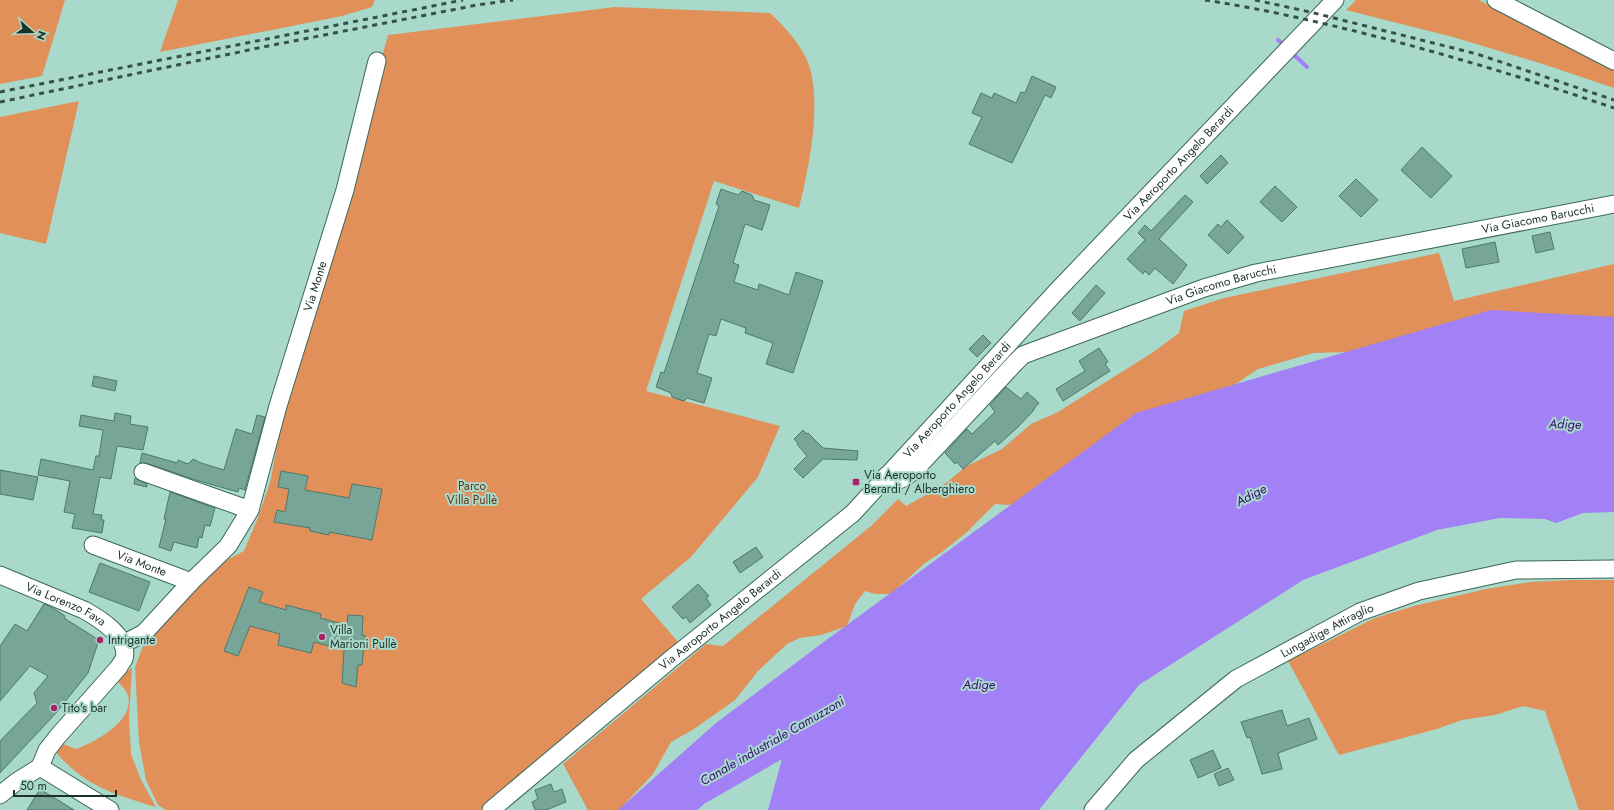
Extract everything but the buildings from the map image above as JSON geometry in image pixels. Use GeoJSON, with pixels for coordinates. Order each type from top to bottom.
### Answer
{"type":"FeatureCollection","features":[{"type":"Feature","properties":{"kind":"street","name":"Via Aeroporto Angelo Berardi"},"geometry":{"type":"LineString","coordinates":[[491,810],[670,659],[853,513],[1056,292],[1335,0]]}},
{"type":"Feature","properties":{"kind":"street"},"geometry":{"type":"LineString","coordinates":[[1496,0],[1614,61]]}},
{"type":"Feature","properties":{"kind":"street","name":"Via Monte"},"geometry":{"type":"LineString","coordinates":[[123,644],[144,633],[190,582],[228,546],[250,510],[278,406],[345,190],[377,61]]}},
{"type":"Feature","properties":{"kind":"street","name":"Via Giacomo Barucchi"},"geometry":{"type":"LineString","coordinates":[[886,476],[892,481],[900,480],[914,471],[1014,364],[1023,356],[1039,348],[1204,288],[1256,273],[1614,204]]}},
{"type":"Feature","properties":{"kind":"street"},"geometry":{"type":"LineString","coordinates":[[143,472],[250,510]]}},
{"type":"Feature","properties":{"kind":"street","name":"Via Monte"},"geometry":{"type":"LineString","coordinates":[[92,545],[190,582]]}},
{"type":"Feature","properties":{"kind":"street","name":"Lungadige Attiraglio"},"geometry":{"type":"LineString","coordinates":[[1093,810],[1136,760],[1236,679],[1360,612],[1419,591],[1516,570],[1614,569]]}},
{"type":"Feature","properties":{"kind":"street","name":"Via Lorenzo Fava"},"geometry":{"type":"LineString","coordinates":[[0,575],[95,616],[110,628],[123,644]]}},
{"type":"Feature","properties":{"kind":"street"},"geometry":{"type":"LineString","coordinates":[[0,795],[16,782],[40,767],[47,750],[58,736],[119,667],[124,658],[123,644]]}},
{"type":"Feature","properties":{"kind":"street"},"geometry":{"type":"LineString","coordinates":[[40,767],[110,810]]}},
{"type":"Feature","properties":{"kind":"green space"},"geometry":{"type":"Polygon","coordinates":[[[0,0],[65,0],[42,76],[0,84],[0,0]]]}},
{"type":"Feature","properties":{"kind":"green space"},"geometry":{"type":"Polygon","coordinates":[[[178,0],[375,0],[372,7],[342,16],[160,52],[178,0]]]}},
{"type":"Feature","properties":{"kind":"green space"},"geometry":{"type":"Polygon","coordinates":[[[1356,0],[1479,0],[1614,70],[1614,88],[1543,64],[1453,37],[1346,10],[1356,0]]]}},
{"type":"Feature","properties":{"kind":"green space","name":"Parco Villa Pullè"},"geometry":{"type":"Polygon","coordinates":[[[615,7],[770,13],[799,45],[806,58],[811,74],[814,92],[813,132],[807,173],[799,208],[714,181],[646,391],[780,426],[758,477],[691,557],[641,599],[678,642],[481,810],[166,810],[158,805],[146,780],[139,742],[135,667],[148,633],[200,581],[229,559],[244,551],[257,520],[270,483],[281,425],[388,35],[615,7]]]}},
{"type":"Feature","properties":{"kind":"green space"},"geometry":{"type":"Polygon","coordinates":[[[79,101],[46,244],[0,233],[0,117],[79,101]]]}},
{"type":"Feature","properties":{"kind":"green space"},"geometry":{"type":"Polygon","coordinates":[[[1439,253],[1454,301],[1614,264],[1614,320],[1384,351],[1313,353],[1258,369],[1225,391],[1022,506],[995,504],[967,532],[942,552],[925,563],[891,594],[875,594],[865,591],[855,604],[847,626],[821,635],[800,638],[787,644],[758,671],[735,700],[694,729],[671,742],[653,774],[619,810],[588,810],[563,764],[706,644],[723,646],[871,526],[898,499],[906,506],[942,486],[967,466],[1002,449],[1031,424],[1058,412],[1152,353],[1179,333],[1184,311],[1224,298],[1439,253]]]}},
{"type":"Feature","properties":{"kind":"green space"},"geometry":{"type":"Polygon","coordinates":[[[1614,580],[1614,810],[1579,810],[1545,711],[1523,706],[1495,715],[1462,720],[1437,729],[1339,755],[1288,661],[1375,618],[1414,606],[1486,589],[1531,582],[1614,580]]]}},
{"type":"Feature","properties":{"kind":"green space"},"geometry":{"type":"Polygon","coordinates":[[[132,667],[129,718],[131,754],[141,780],[156,807],[126,798],[100,787],[77,772],[54,750],[61,743],[76,749],[84,746],[103,735],[121,721],[129,703],[127,693],[117,681],[132,667]]]}},
{"type":"Feature","properties":{"kind":"water","name":"Adige"},"geometry":{"type":"Polygon","coordinates":[[[1491,310],[1614,317],[1614,512],[1583,513],[1556,523],[1545,519],[1500,518],[1437,530],[1303,580],[1139,685],[1039,810],[768,810],[782,759],[704,804],[697,810],[618,810],[716,723],[1136,413],[1491,310]]]}},
{"type":"Feature","properties":{"kind":"waterway"},"geometry":{"type":"LineString","coordinates":[[1278,40],[1285,46]]}},
{"type":"Feature","properties":{"kind":"waterway"},"geometry":{"type":"LineString","coordinates":[[1291,52],[1307,67]]}},
{"type":"Feature","properties":{"kind":"railway"},"geometry":{"type":"LineString","coordinates":[[0,92],[463,0]]}},
{"type":"Feature","properties":{"kind":"railway"},"geometry":{"type":"LineString","coordinates":[[0,102],[268,46],[477,5],[513,0]]}},
{"type":"Feature","properties":{"kind":"railway"},"geometry":{"type":"LineString","coordinates":[[1205,0],[1300,18],[1394,41],[1449,56],[1614,108]]}},
{"type":"Feature","properties":{"kind":"railway"},"geometry":{"type":"LineString","coordinates":[[1255,0],[1310,12],[1477,54],[1614,100]]}},
{"type":"Feature","properties":{"kind":"place","name":"Via Aeroporto Berardi / Alberghiero"},"geometry":{"type":"Point","coordinates":[856,482]}},
{"type":"Feature","properties":{"kind":"place","name":"Villa Marioni Pullè"},"geometry":{"type":"Point","coordinates":[322,637]}},
{"type":"Feature","properties":{"kind":"place","name":"Intrigante"},"geometry":{"type":"Point","coordinates":[100,640]}},
{"type":"Feature","properties":{"kind":"place","name":"Tito's bar"},"geometry":{"type":"Point","coordinates":[54,708]}},
{"type":"Feature","properties":{"kind":"water label","name":"Canale industriale Camuzzoni"},"geometry":{"type":"Point","coordinates":[772,741]}}]}
